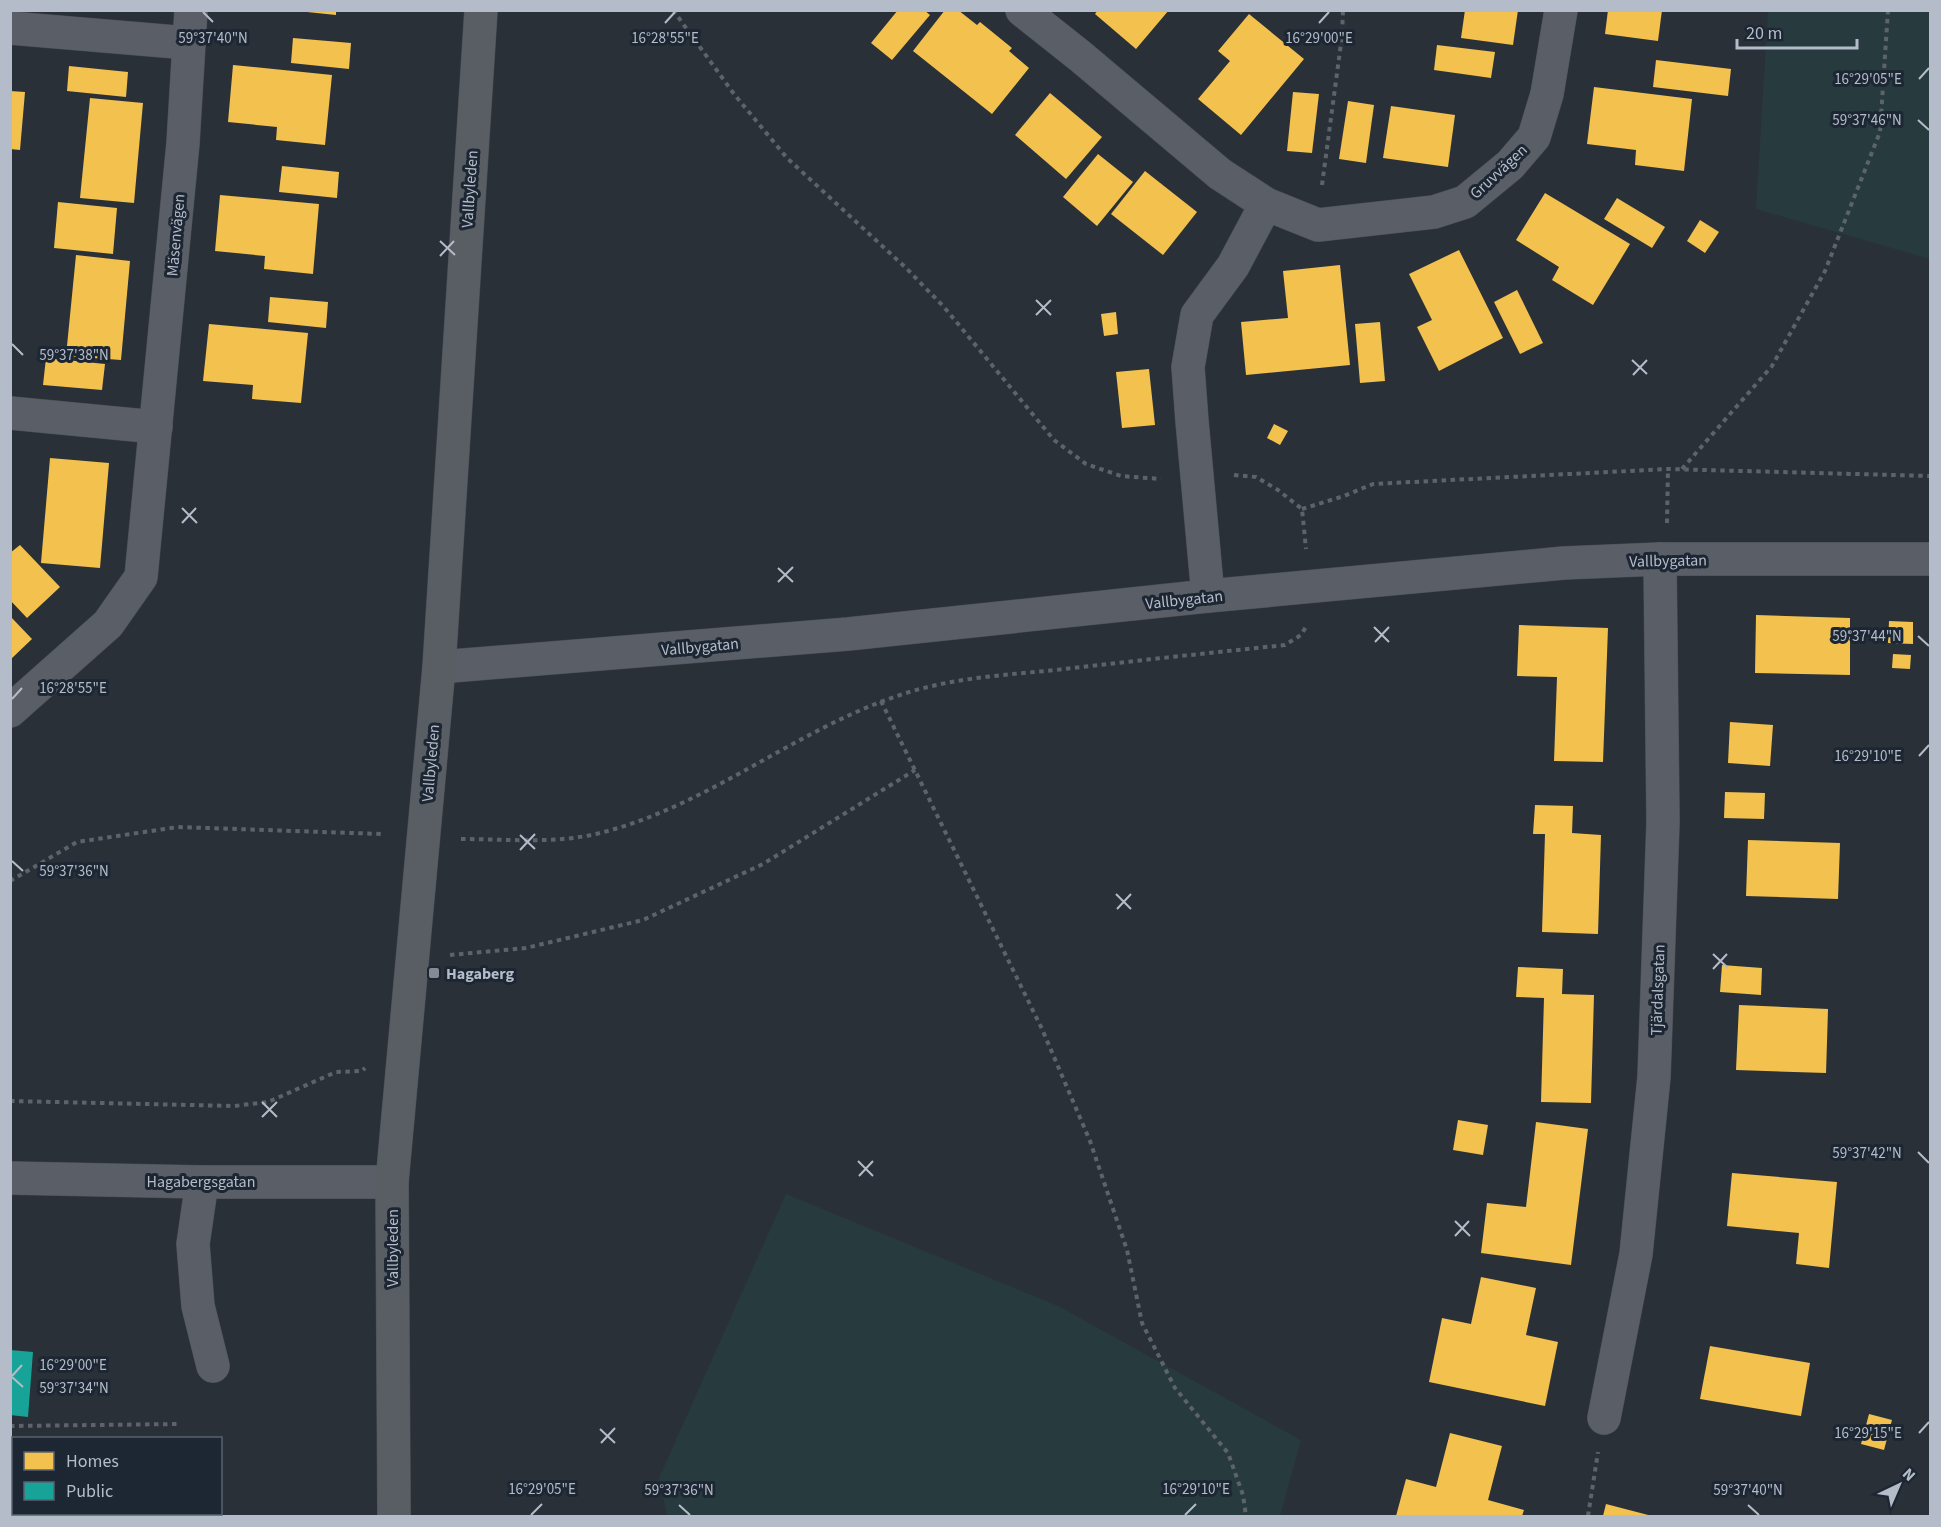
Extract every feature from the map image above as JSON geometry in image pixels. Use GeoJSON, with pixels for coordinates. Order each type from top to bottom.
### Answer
{"type":"FeatureCollection","features":[{"type":"Feature","properties":{"kind":"main road","name":"Vallbyleden"},"geometry":{"type":"LineString","coordinates":[[393,1516],[392,1182],[439,667],[481,10]]}},
{"type":"Feature","properties":{"kind":"street","name":"Mäsenvägen"},"geometry":{"type":"LineString","coordinates":[[10,711],[108,624],[141,577],[183,143],[192,10]]}},
{"type":"Feature","properties":{"kind":"street","name":"Gruvvägen"},"geometry":{"type":"LineString","coordinates":[[1022,10],[1220,174],[1266,204],[1318,225],[1434,212],[1465,202],[1510,165],[1534,136],[1547,94],[1561,10]]}},
{"type":"Feature","properties":{"kind":"street"},"geometry":{"type":"LineString","coordinates":[[10,28],[188,43]]}},
{"type":"Feature","properties":{"kind":"street"},"geometry":{"type":"LineString","coordinates":[[1208,596],[1188,367],[1197,315],[1233,266],[1266,204]]}},
{"type":"Feature","properties":{"kind":"street"},"geometry":{"type":"LineString","coordinates":[[10,413],[156,427]]}},
{"type":"Feature","properties":{"kind":"street","name":"Vallbygatan"},"geometry":{"type":"LineString","coordinates":[[439,667],[848,634],[1208,596],[1564,563],[1660,559],[1930,559]]}},
{"type":"Feature","properties":{"kind":"street","name":"Tjärdalsgatan"},"geometry":{"type":"LineString","coordinates":[[1604,1418],[1636,1254],[1653,1077],[1663,822],[1660,559]]}},
{"type":"Feature","properties":{"kind":"street","name":"Hagabergsgatan"},"geometry":{"type":"LineString","coordinates":[[10,1178],[202,1182],[392,1182]]}},
{"type":"Feature","properties":{"kind":"street"},"geometry":{"type":"LineString","coordinates":[[202,1182],[193,1244],[198,1306],[213,1366]]}},
{"type":"Feature","properties":{"kind":"path"},"geometry":{"type":"LineString","coordinates":[[451,839],[561,840],[596,834],[669,809],[843,718],[902,694],[960,680],[1285,645],[1301,635],[1310,613],[1302,509],[1278,490],[1256,477],[1222,474],[1157,479],[1121,476],[1086,464],[1054,440],[944,307],[905,267],[788,158],[734,94],[674,10]]}},
{"type":"Feature","properties":{"kind":"path"},"geometry":{"type":"LineString","coordinates":[[1318,225],[1327,133],[1342,36],[1343,10]]}},
{"type":"Feature","properties":{"kind":"path"},"geometry":{"type":"LineString","coordinates":[[1681,469],[1772,366],[1825,271],[1880,132],[1888,10]]}},
{"type":"Feature","properties":{"kind":"path"},"geometry":{"type":"LineString","coordinates":[[1302,509],[1373,484],[1668,469],[1930,476]]}},
{"type":"Feature","properties":{"kind":"path"},"geometry":{"type":"LineString","coordinates":[[1660,559],[1666,528],[1668,469]]}},
{"type":"Feature","properties":{"kind":"path"},"geometry":{"type":"LineString","coordinates":[[881,701],[1042,1029],[1090,1141],[1127,1250],[1142,1323],[1175,1388],[1228,1453],[1244,1495],[1246,1516]]}},
{"type":"Feature","properties":{"kind":"path"},"geometry":{"type":"LineString","coordinates":[[445,956],[526,948],[643,920],[763,864],[915,770]]}},
{"type":"Feature","properties":{"kind":"path"},"geometry":{"type":"LineString","coordinates":[[10,881],[77,843],[178,827],[381,834]]}},
{"type":"Feature","properties":{"kind":"path"},"geometry":{"type":"LineString","coordinates":[[10,1101],[234,1106],[268,1102],[336,1072],[362,1071],[374,1058],[402,1059]]}},
{"type":"Feature","properties":{"kind":"path"},"geometry":{"type":"LineString","coordinates":[[1588,1516],[1604,1418]]}},
{"type":"Feature","properties":{"kind":"path"},"geometry":{"type":"LineString","coordinates":[[10,1426],[182,1424]]}},
{"type":"Feature","properties":{"kind":"green space"},"geometry":{"type":"Polygon","coordinates":[[[1768,11],[1930,11],[1930,259],[1756,209],[1768,11]]]}},
{"type":"Feature","properties":{"kind":"green space"},"geometry":{"type":"Polygon","coordinates":[[[786,1194],[1058,1306],[1301,1440],[1280,1516],[667,1516],[659,1478],[786,1194]]]}},
{"type":"Feature","properties":{"kind":"building: Homes"},"geometry":{"type":"Polygon","coordinates":[[[307,10],[336,10],[336,15],[307,12],[307,10]]]}},
{"type":"Feature","properties":{"kind":"building: Homes"},"geometry":{"type":"Polygon","coordinates":[[[898,10],[924,10],[930,15],[892,60],[871,43],[898,10]]]}},
{"type":"Feature","properties":{"kind":"building: Homes"},"geometry":{"type":"Polygon","coordinates":[[[945,10],[958,10],[977,25],[980,22],[1012,48],[1009,51],[1029,68],[992,114],[913,51],[945,10]]]}},
{"type":"Feature","properties":{"kind":"building: Homes"},"geometry":{"type":"Polygon","coordinates":[[[1098,10],[1169,10],[1136,49],[1095,14],[1098,10]]]}},
{"type":"Feature","properties":{"kind":"building: Homes"},"geometry":{"type":"Polygon","coordinates":[[[1465,10],[1518,10],[1513,45],[1461,38],[1465,10]]]}},
{"type":"Feature","properties":{"kind":"building: Homes"},"geometry":{"type":"Polygon","coordinates":[[[1608,10],[1662,10],[1658,41],[1605,34],[1608,10]]]}},
{"type":"Feature","properties":{"kind":"building: Homes"},"geometry":{"type":"Polygon","coordinates":[[[1249,14],[1304,59],[1241,135],[1198,99],[1230,61],[1218,51],[1249,14]]]}},
{"type":"Feature","properties":{"kind":"building: Homes"},"geometry":{"type":"Polygon","coordinates":[[[293,38],[351,43],[349,69],[291,63],[293,38]]]}},
{"type":"Feature","properties":{"kind":"building: Homes"},"geometry":{"type":"Polygon","coordinates":[[[1437,45],[1495,52],[1491,78],[1434,70],[1437,45]]]}},
{"type":"Feature","properties":{"kind":"building: Homes"},"geometry":{"type":"Polygon","coordinates":[[[1656,60],[1731,69],[1728,96],[1653,87],[1656,60]]]}},
{"type":"Feature","properties":{"kind":"building: Homes"},"geometry":{"type":"Polygon","coordinates":[[[233,65],[332,75],[325,145],[276,140],[277,127],[228,122],[233,65]]]}},
{"type":"Feature","properties":{"kind":"building: Homes"},"geometry":{"type":"Polygon","coordinates":[[[69,66],[128,72],[126,97],[67,91],[69,66]]]}},
{"type":"Feature","properties":{"kind":"building: Homes"},"geometry":{"type":"Polygon","coordinates":[[[1594,87],[1692,99],[1684,171],[1635,165],[1636,150],[1587,144],[1594,87]]]}},
{"type":"Feature","properties":{"kind":"building: Homes"},"geometry":{"type":"Polygon","coordinates":[[[10,91],[25,92],[20,150],[10,149],[10,91]]]}},
{"type":"Feature","properties":{"kind":"building: Homes"},"geometry":{"type":"Polygon","coordinates":[[[1293,92],[1319,94],[1312,153],[1287,151],[1293,92]]]}},
{"type":"Feature","properties":{"kind":"building: Homes"},"geometry":{"type":"Polygon","coordinates":[[[1050,93],[1102,137],[1066,179],[1015,135],[1050,93]]]}},
{"type":"Feature","properties":{"kind":"building: Homes"},"geometry":{"type":"Polygon","coordinates":[[[90,98],[143,103],[134,203],[80,198],[90,98]]]}},
{"type":"Feature","properties":{"kind":"building: Homes"},"geometry":{"type":"Polygon","coordinates":[[[1348,101],[1374,105],[1366,163],[1339,159],[1348,101]]]}},
{"type":"Feature","properties":{"kind":"building: Homes"},"geometry":{"type":"Polygon","coordinates":[[[1391,106],[1455,115],[1448,167],[1383,158],[1391,106]]]}},
{"type":"Feature","properties":{"kind":"building: Homes"},"geometry":{"type":"Polygon","coordinates":[[[1098,154],[1133,182],[1097,226],[1063,197],[1098,154]]]}},
{"type":"Feature","properties":{"kind":"building: Homes"},"geometry":{"type":"Polygon","coordinates":[[[282,166],[339,172],[337,198],[279,192],[282,166]]]}},
{"type":"Feature","properties":{"kind":"building: Homes"},"geometry":{"type":"Polygon","coordinates":[[[1145,171],[1197,212],[1163,255],[1111,214],[1145,171]]]}},
{"type":"Feature","properties":{"kind":"building: Homes"},"geometry":{"type":"Polygon","coordinates":[[[1545,193],[1630,244],[1593,305],[1552,280],[1559,267],[1516,240],[1545,193]]]}},
{"type":"Feature","properties":{"kind":"building: Homes"},"geometry":{"type":"Polygon","coordinates":[[[220,195],[319,204],[313,274],[264,269],[265,256],[215,251],[220,195]]]}},
{"type":"Feature","properties":{"kind":"building: Homes"},"geometry":{"type":"Polygon","coordinates":[[[1617,198],[1665,227],[1652,248],[1604,219],[1617,198]]]}},
{"type":"Feature","properties":{"kind":"building: Homes"},"geometry":{"type":"Polygon","coordinates":[[[58,202],[117,208],[113,254],[54,248],[58,202]]]}},
{"type":"Feature","properties":{"kind":"building: Homes"},"geometry":{"type":"Polygon","coordinates":[[[1700,220],[1719,232],[1705,253],[1687,241],[1700,220]]]}},
{"type":"Feature","properties":{"kind":"building: Homes"},"geometry":{"type":"Polygon","coordinates":[[[1459,250],[1503,338],[1439,371],[1417,327],[1432,320],[1409,274],[1459,250]]]}},
{"type":"Feature","properties":{"kind":"building: Homes"},"geometry":{"type":"Polygon","coordinates":[[[76,255],[130,261],[121,360],[66,356],[76,255]]]}},
{"type":"Feature","properties":{"kind":"building: Homes"},"geometry":{"type":"Polygon","coordinates":[[[1340,265],[1350,365],[1246,375],[1241,322],[1288,318],[1283,271],[1340,265]]]}},
{"type":"Feature","properties":{"kind":"building: Homes"},"geometry":{"type":"Polygon","coordinates":[[[1517,290],[1543,343],[1520,354],[1494,302],[1517,290]]]}},
{"type":"Feature","properties":{"kind":"building: Homes"},"geometry":{"type":"Polygon","coordinates":[[[270,297],[328,302],[326,328],[268,322],[270,297]]]}},
{"type":"Feature","properties":{"kind":"building: Homes"},"geometry":{"type":"Polygon","coordinates":[[[1116,312],[1118,334],[1104,336],[1101,314],[1116,312]]]}},
{"type":"Feature","properties":{"kind":"building: Homes"},"geometry":{"type":"Polygon","coordinates":[[[1380,322],[1385,381],[1360,383],[1355,324],[1380,322]]]}},
{"type":"Feature","properties":{"kind":"building: Homes"},"geometry":{"type":"Polygon","coordinates":[[[209,324],[308,333],[301,403],[252,399],[253,385],[203,381],[209,324]]]}},
{"type":"Feature","properties":{"kind":"building: Homes"},"geometry":{"type":"Polygon","coordinates":[[[46,358],[105,364],[102,390],[43,385],[46,358]]]}},
{"type":"Feature","properties":{"kind":"building: Homes"},"geometry":{"type":"Polygon","coordinates":[[[1149,369],[1155,425],[1122,428],[1116,372],[1149,369]]]}},
{"type":"Feature","properties":{"kind":"building: Homes"},"geometry":{"type":"Polygon","coordinates":[[[1274,424],[1288,431],[1280,445],[1267,438],[1274,424]]]}},
{"type":"Feature","properties":{"kind":"building: Homes"},"geometry":{"type":"Polygon","coordinates":[[[50,458],[109,463],[100,568],[41,563],[50,458]]]}},
{"type":"Feature","properties":{"kind":"building: Homes"},"geometry":{"type":"Polygon","coordinates":[[[20,545],[60,587],[27,618],[10,600],[10,553],[20,545]]]}},
{"type":"Feature","properties":{"kind":"building: Homes"},"geometry":{"type":"Polygon","coordinates":[[[1756,615],[1850,618],[1850,675],[1755,673],[1756,615]]]}},
{"type":"Feature","properties":{"kind":"building: Homes"},"geometry":{"type":"Polygon","coordinates":[[[10,616],[32,639],[10,660],[10,616]]]}},
{"type":"Feature","properties":{"kind":"building: Homes"},"geometry":{"type":"Polygon","coordinates":[[[1889,621],[1913,622],[1913,644],[1888,643],[1889,621]]]}},
{"type":"Feature","properties":{"kind":"building: Homes"},"geometry":{"type":"Polygon","coordinates":[[[1519,625],[1608,628],[1603,762],[1554,761],[1557,677],[1517,676],[1519,625]]]}},
{"type":"Feature","properties":{"kind":"building: Homes"},"geometry":{"type":"Polygon","coordinates":[[[1893,654],[1911,655],[1910,669],[1892,668],[1893,654]]]}},
{"type":"Feature","properties":{"kind":"building: Homes"},"geometry":{"type":"Polygon","coordinates":[[[1730,722],[1773,725],[1770,766],[1728,763],[1730,722]]]}},
{"type":"Feature","properties":{"kind":"building: Homes"},"geometry":{"type":"Polygon","coordinates":[[[1725,792],[1765,793],[1764,819],[1724,818],[1725,792]]]}},
{"type":"Feature","properties":{"kind":"building: Homes"},"geometry":{"type":"Polygon","coordinates":[[[1535,805],[1573,806],[1572,833],[1601,835],[1598,934],[1542,932],[1545,834],[1533,834],[1535,805]]]}},
{"type":"Feature","properties":{"kind":"building: Homes"},"geometry":{"type":"Polygon","coordinates":[[[1748,840],[1840,843],[1838,899],[1746,896],[1748,840]]]}},
{"type":"Feature","properties":{"kind":"building: Homes"},"geometry":{"type":"Polygon","coordinates":[[[1722,965],[1762,968],[1761,995],[1720,992],[1722,965]]]}},
{"type":"Feature","properties":{"kind":"building: Homes"},"geometry":{"type":"Polygon","coordinates":[[[1518,967],[1563,969],[1562,994],[1594,995],[1591,1103],[1541,1102],[1544,998],[1516,997],[1518,967]]]}},
{"type":"Feature","properties":{"kind":"building: Homes"},"geometry":{"type":"Polygon","coordinates":[[[1739,1005],[1828,1009],[1826,1073],[1736,1070],[1739,1005]]]}},
{"type":"Feature","properties":{"kind":"building: Homes"},"geometry":{"type":"Polygon","coordinates":[[[1458,1120],[1488,1125],[1483,1155],[1453,1150],[1458,1120]]]}},
{"type":"Feature","properties":{"kind":"building: Homes"},"geometry":{"type":"Polygon","coordinates":[[[1536,1122],[1588,1129],[1571,1265],[1481,1253],[1487,1203],[1526,1207],[1536,1122]]]}},
{"type":"Feature","properties":{"kind":"building: Homes"},"geometry":{"type":"Polygon","coordinates":[[[1732,1173],[1837,1182],[1829,1268],[1796,1264],[1799,1233],[1727,1226],[1732,1173]]]}},
{"type":"Feature","properties":{"kind":"building: Homes"},"geometry":{"type":"Polygon","coordinates":[[[1481,1277],[1536,1288],[1526,1335],[1558,1342],[1545,1406],[1429,1382],[1442,1318],[1471,1324],[1481,1277]]]}},
{"type":"Feature","properties":{"kind":"building: Homes"},"geometry":{"type":"Polygon","coordinates":[[[1710,1346],[1810,1363],[1801,1416],[1700,1399],[1710,1346]]]}},
{"type":"Feature","properties":{"kind":"building: Homes"},"geometry":{"type":"Polygon","coordinates":[[[1869,1414],[1892,1420],[1884,1450],[1861,1444],[1869,1414]]]}},
{"type":"Feature","properties":{"kind":"building: Homes"},"geometry":{"type":"Polygon","coordinates":[[[1450,1433],[1502,1446],[1488,1500],[1524,1510],[1522,1516],[1396,1516],[1406,1479],[1436,1487],[1450,1433]]]}},
{"type":"Feature","properties":{"kind":"building: Homes"},"geometry":{"type":"Polygon","coordinates":[[[1606,1504],[1652,1516],[1603,1516],[1606,1504]]]}},
{"type":"Feature","properties":{"kind":"building: Public"},"geometry":{"type":"Polygon","coordinates":[[[10,1350],[33,1352],[28,1417],[10,1415],[10,1350]]]}},
{"type":"Feature","properties":{"kind":"place","name":"Hagaberg"},"geometry":{"type":"Point","coordinates":[434,973]}}]}
